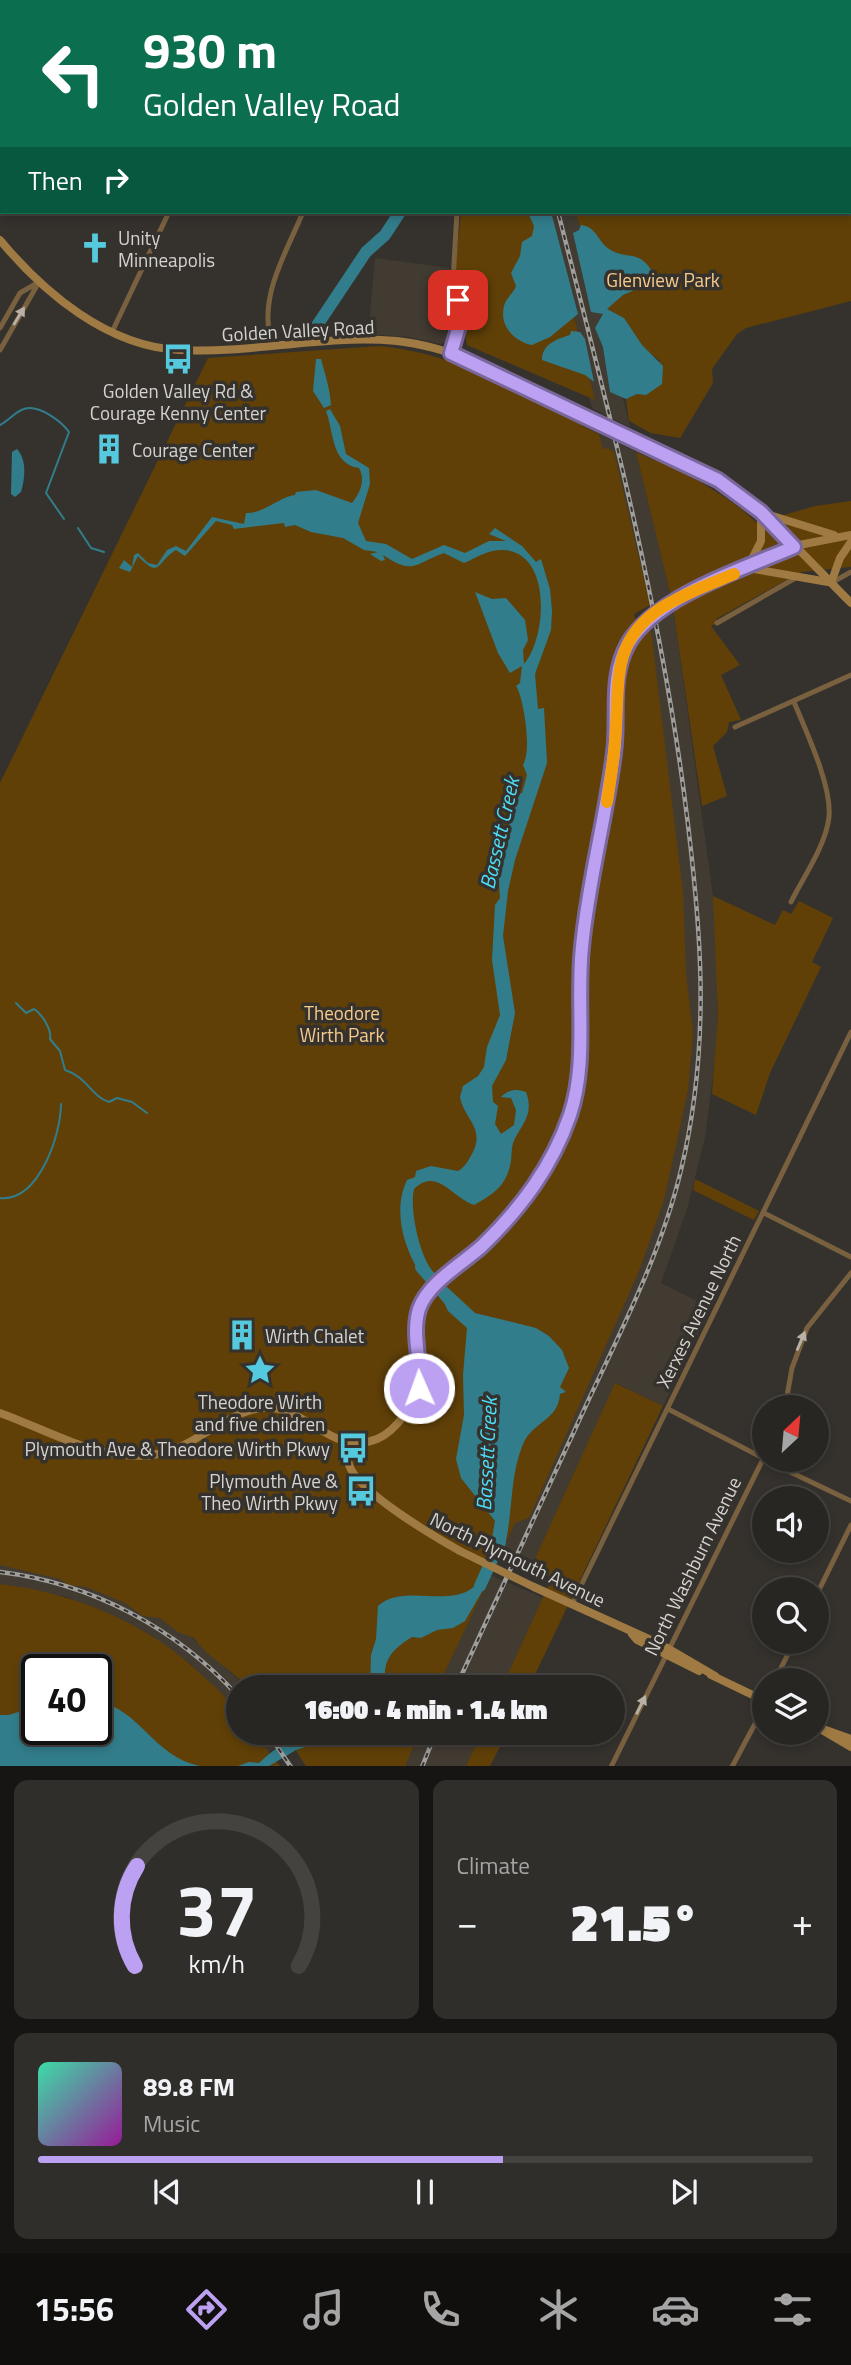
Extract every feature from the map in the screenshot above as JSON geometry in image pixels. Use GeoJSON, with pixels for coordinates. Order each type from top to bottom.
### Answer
{"type":"FeatureCollection","features":[{"type":"Feature","properties":{"kind":"street"},"geometry":{"type":"LineString","coordinates":[[112,332],[168,214]]}},
{"type":"Feature","properties":{"kind":"street"},"geometry":{"type":"LineString","coordinates":[[271,345],[266,321],[269,295],[302,214]]}},
{"type":"Feature","properties":{"kind":"street"},"geometry":{"type":"LineString","coordinates":[[451,353],[460,318],[453,281],[457,214]]}},
{"type":"Feature","properties":{"kind":"street","name":"Golden Valley Road"},"geometry":{"type":"LineString","coordinates":[[0,240],[39,282],[112,332],[142,344],[178,350],[372,339],[451,353],[718,480],[761,512],[851,603]]}},
{"type":"Feature","properties":{"kind":"street"},"geometry":{"type":"LineString","coordinates":[[0,328],[20,293],[26,287],[39,282]]}},
{"type":"Feature","properties":{"kind":"street"},"geometry":{"type":"LineString","coordinates":[[0,350],[39,282]]}},
{"type":"Feature","properties":{"kind":"street"},"geometry":{"type":"LineString","coordinates":[[746,568],[761,541],[761,512],[837,536]]}},
{"type":"Feature","properties":{"kind":"street"},"geometry":{"type":"LineString","coordinates":[[0,1413],[93,1448],[126,1456],[170,1451],[261,1408],[284,1410],[330,1437],[348,1443],[367,1442],[387,1433],[413,1403],[421,1378],[417,1320],[423,1301],[525,1199],[549,1163],[570,1115],[580,1054],[582,945],[615,751],[617,674],[623,653],[638,629],[651,616],[676,600],[794,547],[851,535]]}},
{"type":"Feature","properties":{"kind":"street"},"geometry":{"type":"LineString","coordinates":[[831,583],[840,558],[851,542]]}},
{"type":"Feature","properties":{"kind":"street"},"geometry":{"type":"LineString","coordinates":[[746,568],[799,575],[831,583],[851,572]]}},
{"type":"Feature","properties":{"kind":"street"},"geometry":{"type":"LineString","coordinates":[[717,623],[794,581],[799,575]]}},
{"type":"Feature","properties":{"kind":"street"},"geometry":{"type":"LineString","coordinates":[[735,727],[851,675]]}},
{"type":"Feature","properties":{"kind":"street"},"geometry":{"type":"LineString","coordinates":[[792,902],[824,834],[829,817],[827,796],[793,702]]}},
{"type":"Feature","properties":{"kind":"street","name":"Xerxes Avenue North"},"geometry":{"type":"LineString","coordinates":[[572,1604],[851,1032]]}},
{"type":"Feature","properties":{"kind":"street"},"geometry":{"type":"LineString","coordinates":[[764,1213],[851,1257]]}},
{"type":"Feature","properties":{"kind":"street"},"geometry":{"type":"LineString","coordinates":[[787,1395],[792,1368],[807,1328],[851,1273]]}},
{"type":"Feature","properties":{"kind":"street"},"geometry":{"type":"LineString","coordinates":[[667,1409],[752,1452]]}},
{"type":"Feature","properties":{"kind":"street","name":"North Plymouth Avenue"},"geometry":{"type":"LineString","coordinates":[[348,1443],[349,1465],[366,1486],[409,1521],[460,1551],[572,1604],[752,1696]]}},
{"type":"Feature","properties":{"kind":"street","name":"North Washburn Avenue"},"geometry":{"type":"LineString","coordinates":[[611,1766],[757,1472]]}},
{"type":"Feature","properties":{"kind":"street"},"geometry":{"type":"LineString","coordinates":[[792,1472],[851,1501]]}},
{"type":"Feature","properties":{"kind":"street"},"geometry":{"type":"LineString","coordinates":[[825,1577],[851,1525]]}},
{"type":"Feature","properties":{"kind":"street"},"geometry":{"type":"LineString","coordinates":[[732,1766],[752,1728]]}},
{"type":"Feature","properties":{"kind":"street"},"geometry":{"type":"LineString","coordinates":[[829,1732],[851,1740]]}},
{"type":"Feature","properties":{"kind":"street"},"geometry":{"type":"LineString","coordinates":[[829,1734],[851,1747]]}},
{"type":"Feature","properties":{"kind":"shaded area"},"geometry":{"type":"Polygon","coordinates":[[[543,214],[577,214],[630,427],[592,408],[543,214]]]}},
{"type":"Feature","properties":{"kind":"shaded area"},"geometry":{"type":"Polygon","coordinates":[[[375,258],[449,268],[457,316],[449,341],[441,344],[409,337],[368,334],[375,258]]]}},
{"type":"Feature","properties":{"kind":"shaded area"},"geometry":{"type":"Polygon","coordinates":[[[599,434],[636,452],[670,593],[646,607],[599,434]]]}},
{"type":"Feature","properties":{"kind":"shaded area"},"geometry":{"type":"Polygon","coordinates":[[[673,607],[713,896],[717,936],[718,1037],[705,1137],[687,1209],[661,1283],[711,1308],[663,1406],[616,1383],[528,1574],[498,1559],[575,1393],[643,631],[673,607]]]}},
{"type":"Feature","properties":{"kind":"shaded area"},"geometry":{"type":"Polygon","coordinates":[[[0,1561],[100,1584],[183,1630],[234,1675],[226,1675],[226,1700],[192,1665],[142,1630],[67,1597],[0,1584],[0,1561]]]}},
{"type":"Feature","properties":{"kind":"shaded area"},"geometry":{"type":"Polygon","coordinates":[[[490,1575],[543,1598],[508,1675],[444,1675],[490,1575]]]}},
{"type":"Feature","properties":{"kind":"shaded area"},"geometry":{"type":"Polygon","coordinates":[[[263,1745],[279,1745],[269,1752],[263,1745]]]}},
{"type":"Feature","properties":{"kind":"shaded area"},"geometry":{"type":"Polygon","coordinates":[[[414,1745],[476,1745],[466,1766],[405,1766],[414,1745]]]}},
{"type":"Feature","properties":{"kind":"green space"},"geometry":{"type":"Polygon","coordinates":[[[461,214],[548,214],[595,400],[467,345],[455,271],[461,214]]]}},
{"type":"Feature","properties":{"kind":"green space","name":"Glenview Park"},"geometry":{"type":"Polygon","coordinates":[[[577,214],[851,214],[851,301],[746,328],[737,334],[712,369],[713,383],[680,438],[651,433],[629,421],[626,399],[637,394],[660,361],[650,353],[614,363],[577,214]]]}},
{"type":"Feature","properties":{"kind":"green space","name":"Theodore Wirth Park"},"geometry":{"type":"Polygon","coordinates":[[[380,346],[408,350],[434,356],[484,374],[581,421],[582,426],[599,434],[603,449],[608,448],[614,452],[650,605],[634,614],[639,635],[649,624],[652,638],[683,893],[686,974],[693,1032],[688,1090],[664,1200],[639,1271],[529,1518],[515,1523],[444,1675],[234,1675],[206,1652],[194,1638],[178,1632],[160,1618],[143,1616],[125,1603],[87,1587],[69,1585],[60,1579],[0,1565],[0,783],[208,358],[380,346]]]}},
{"type":"Feature","properties":{"kind":"green space"},"geometry":{"type":"Polygon","coordinates":[[[636,452],[656,461],[655,456],[708,486],[757,523],[815,506],[851,501],[851,567],[801,572],[716,619],[717,623],[711,626],[740,665],[721,675],[741,720],[729,722],[727,732],[713,746],[727,796],[702,806],[673,607],[677,606],[675,596],[680,594],[678,589],[670,593],[636,452]]]}},
{"type":"Feature","properties":{"kind":"green space"},"geometry":{"type":"Polygon","coordinates":[[[713,896],[775,925],[783,910],[791,914],[799,901],[833,918],[812,962],[821,967],[770,1073],[756,1115],[712,1094],[718,1016],[713,896]]]}},
{"type":"Feature","properties":{"kind":"green space"},"geometry":{"type":"Polygon","coordinates":[[[695,1179],[759,1211],[754,1220],[693,1190],[695,1179]]]}},
{"type":"Feature","properties":{"kind":"green space"},"geometry":{"type":"Polygon","coordinates":[[[615,1383],[663,1406],[535,1675],[507,1675],[549,1584],[528,1574],[615,1383]]]}},
{"type":"Feature","properties":{"kind":"green space"},"geometry":{"type":"Polygon","coordinates":[[[0,1584],[28,1588],[83,1603],[109,1613],[159,1641],[182,1657],[226,1699],[226,1745],[263,1745],[280,1766],[0,1766],[0,1584]]]}},
{"type":"Feature","properties":{"kind":"green space"},"geometry":{"type":"Polygon","coordinates":[[[292,1745],[414,1745],[405,1766],[306,1766],[292,1745]]]}},
{"type":"Feature","properties":{"kind":"green space"},"geometry":{"type":"Polygon","coordinates":[[[476,1745],[501,1745],[490,1766],[466,1766],[476,1745]]]}},
{"type":"Feature","properties":{"kind":"water"},"geometry":{"type":"Polygon","coordinates":[[[522,214],[552,214],[578,314],[550,337],[532,345],[509,332],[503,313],[505,303],[516,286],[511,273],[520,256],[522,242],[532,236],[534,226],[529,215],[522,214]]]}},
{"type":"Feature","properties":{"kind":"water"},"geometry":{"type":"Polygon","coordinates":[[[581,225],[591,229],[609,249],[637,257],[652,271],[646,285],[623,295],[607,309],[624,318],[642,345],[663,366],[662,384],[646,395],[637,394],[626,399],[610,392],[603,347],[595,328],[603,314],[591,312],[573,233],[579,230],[581,225]]]}},
{"type":"Feature","properties":{"kind":"water"},"geometry":{"type":"Polygon","coordinates":[[[571,331],[580,332],[585,339],[594,382],[585,375],[542,360],[547,346],[570,335],[571,331]]]}},
{"type":"Feature","properties":{"kind":"water"},"geometry":{"type":"Polygon","coordinates":[[[316,359],[321,359],[330,393],[331,405],[324,408],[313,391],[316,359]]]}},
{"type":"Feature","properties":{"kind":"water"},"geometry":{"type":"Polygon","coordinates":[[[330,409],[340,426],[346,454],[369,468],[370,484],[358,523],[366,541],[386,544],[412,559],[444,545],[465,553],[489,541],[506,541],[489,534],[495,528],[522,546],[536,562],[541,559],[550,589],[551,630],[535,674],[538,709],[544,708],[547,763],[515,860],[508,891],[503,936],[515,1013],[506,1060],[492,1086],[493,1102],[498,1106],[495,1124],[501,1134],[514,1125],[516,1110],[511,1098],[501,1097],[509,1091],[526,1092],[528,1114],[513,1143],[511,1163],[505,1180],[487,1198],[474,1205],[437,1182],[430,1181],[414,1189],[413,1209],[417,1234],[425,1258],[436,1275],[427,1283],[413,1260],[403,1234],[400,1206],[402,1193],[407,1180],[415,1177],[416,1171],[431,1166],[458,1171],[468,1161],[476,1145],[477,1137],[473,1124],[460,1097],[463,1086],[478,1076],[484,1067],[487,1047],[500,1015],[492,960],[495,905],[500,898],[497,850],[511,827],[507,821],[512,814],[511,796],[522,793],[527,775],[523,765],[527,746],[526,722],[516,686],[520,683],[522,666],[510,673],[498,653],[475,592],[492,599],[506,598],[525,620],[528,640],[523,650],[524,664],[532,651],[540,617],[541,598],[531,565],[520,555],[499,550],[464,563],[444,553],[420,564],[408,566],[383,555],[385,560],[381,561],[370,554],[378,552],[364,550],[343,538],[311,532],[295,525],[285,527],[284,523],[234,529],[232,525],[216,521],[185,556],[176,550],[155,568],[138,556],[130,572],[119,568],[124,560],[132,567],[134,555],[138,553],[148,563],[157,565],[167,550],[176,546],[186,551],[212,517],[244,524],[246,513],[259,511],[295,495],[296,492],[316,490],[352,503],[361,486],[362,477],[359,468],[350,465],[338,454],[326,411],[330,409]]]}},
{"type":"Feature","properties":{"kind":"water"},"geometry":{"type":"Polygon","coordinates":[[[17,449],[24,464],[24,475],[21,492],[15,497],[11,494],[12,452],[17,449]]]}},
{"type":"Feature","properties":{"kind":"water"},"geometry":{"type":"Polygon","coordinates":[[[447,1287],[475,1313],[536,1328],[549,1336],[562,1350],[569,1368],[560,1387],[566,1392],[560,1394],[555,1410],[527,1436],[523,1444],[515,1473],[508,1532],[500,1560],[489,1555],[495,1521],[461,1478],[456,1459],[464,1415],[463,1375],[467,1328],[448,1311],[440,1294],[447,1287]]]}},
{"type":"Feature","properties":{"kind":"water"},"geometry":{"type":"Polygon","coordinates":[[[484,1572],[491,1576],[465,1621],[453,1628],[437,1630],[421,1638],[412,1637],[391,1655],[385,1675],[370,1675],[378,1606],[390,1599],[404,1596],[450,1596],[464,1593],[475,1586],[484,1572]]]}},
{"type":"Feature","properties":{"kind":"water"},"geometry":{"type":"Polygon","coordinates":[[[112,1707],[136,1722],[170,1753],[200,1766],[0,1766],[0,1715],[21,1711],[21,1745],[112,1745],[112,1707]]]}},
{"type":"Feature","properties":{"kind":"water"},"geometry":{"type":"Polygon","coordinates":[[[281,1745],[312,1745],[296,1750],[269,1766],[238,1766],[249,1762],[259,1763],[281,1745]]]}},
{"type":"Feature","properties":{"kind":"waterway","name":"Bassett Creek"},"geometry":{"type":"LineString","coordinates":[[316,327],[366,252],[385,235],[399,214]]}},
{"type":"Feature","properties":{"kind":"waterway"},"geometry":{"type":"LineString","coordinates":[[0,425],[18,412],[30,408],[50,415],[69,432],[46,493],[64,519]]}},
{"type":"Feature","properties":{"kind":"waterway"},"geometry":{"type":"LineString","coordinates":[[78,528],[91,548],[104,552]]}},
{"type":"Feature","properties":{"kind":"waterway"},"geometry":{"type":"LineString","coordinates":[[16,1003],[26,1013],[34,1009],[43,1018],[50,1039],[60,1051],[65,1070],[79,1077],[103,1099],[109,1102],[117,1098],[132,1102],[147,1113]]}},
{"type":"Feature","properties":{"kind":"waterway"},"geometry":{"type":"LineString","coordinates":[[0,1198],[14,1196],[26,1189],[36,1178],[52,1148],[61,1104]]}},
{"type":"Feature","properties":{"kind":"waterway","name":"Bassett Creek"},"geometry":{"type":"LineString","coordinates":[[421,1267],[453,1304]]}},
{"type":"Feature","properties":{"kind":"waterway","name":"Bassett Creek"},"geometry":{"type":"LineString","coordinates":[[480,1586],[500,1542]]}},
{"type":"Feature","properties":{"kind":"railway"},"geometry":{"type":"LineString","coordinates":[[462,1675],[653,1258],[681,1170],[697,1075],[700,1028],[699,935],[690,841],[673,719],[630,501],[559,214]]}},
{"type":"Feature","properties":{"kind":"railway"},"geometry":{"type":"LineString","coordinates":[[0,1572],[67,1586],[130,1613],[187,1649],[226,1684]]}},
{"type":"Feature","properties":{"kind":"railway"},"geometry":{"type":"LineString","coordinates":[[276,1745],[290,1766]]}},
{"type":"Feature","properties":{"kind":"railway"},"geometry":{"type":"LineString","coordinates":[[422,1766],[431,1745]]}},
{"type":"Feature","properties":{"kind":"slow traffic"},"geometry":{"type":"LineString","coordinates":[[607,802],[615,751],[617,674],[628,645],[643,623],[662,607],[734,574]]}},
{"type":"Feature","properties":{"kind":"place","name":"Unity Minneapolis"},"geometry":{"type":"Point","coordinates":[95,248]}},
{"type":"Feature","properties":{"kind":"place","name":"Golden Valley Rd & Courage Kenny Center"},"geometry":{"type":"Point","coordinates":[178,359]}},
{"type":"Feature","properties":{"kind":"place","name":"Courage Center"},"geometry":{"type":"Point","coordinates":[109,449]}},
{"type":"Feature","properties":{"kind":"place","name":"Wirth Chalet"},"geometry":{"type":"Point","coordinates":[242,1335]}},
{"type":"Feature","properties":{"kind":"place","name":"Theodore Wirth and five children"},"geometry":{"type":"Point","coordinates":[260,1370]}},
{"type":"Feature","properties":{"kind":"place","name":"Plymouth Ave & Theodore Wirth Pkwy"},"geometry":{"type":"Point","coordinates":[353,1448]}},
{"type":"Feature","properties":{"kind":"place","name":"Plymouth Ave & Theo Wirth Pkwy"},"geometry":{"type":"Point","coordinates":[361,1491]}},
{"type":"Feature","properties":{"kind":"route"},"geometry":{"type":"LineString","coordinates":[[419,1388],[421,1378],[416,1332],[423,1301],[482,1246],[525,1199],[551,1160],[573,1103],[579,1072],[582,945],[615,751],[617,674],[623,653],[638,629],[662,607],[794,547],[761,512],[697,468],[451,353],[459,326],[458,300]]}}]}
